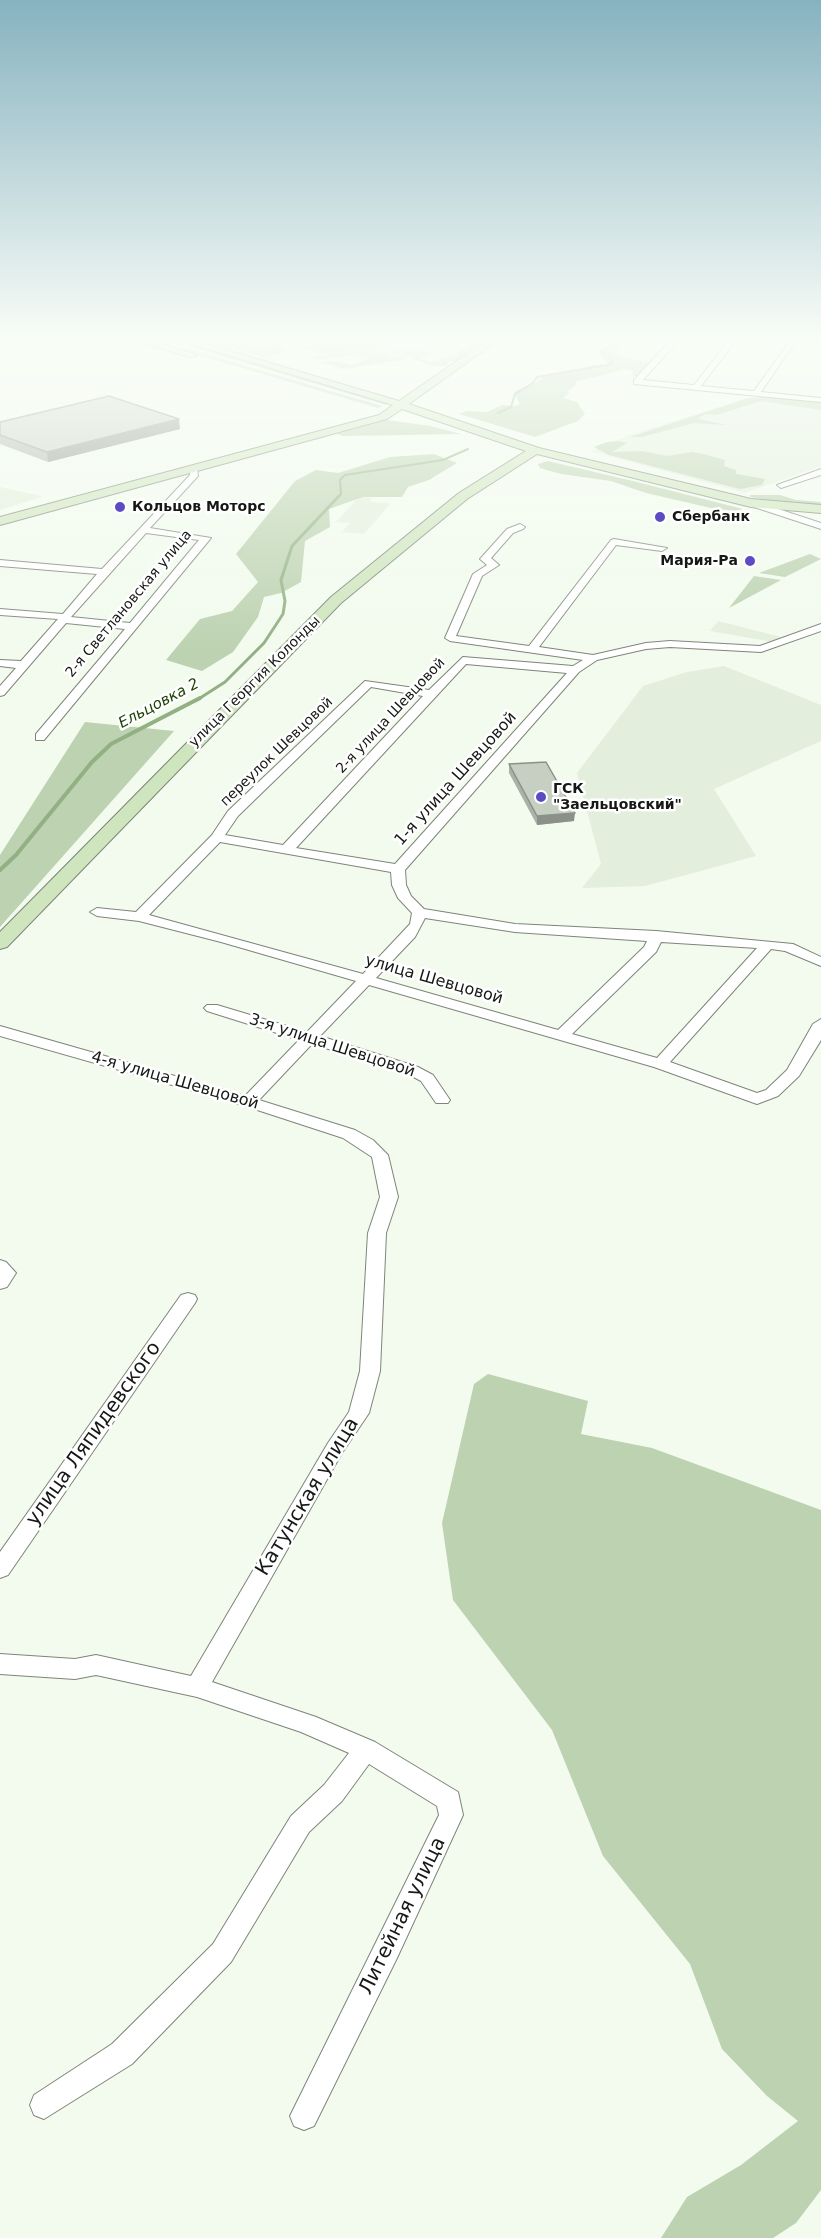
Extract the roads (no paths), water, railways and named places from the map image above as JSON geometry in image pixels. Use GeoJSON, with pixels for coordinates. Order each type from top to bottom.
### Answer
{"type":"FeatureCollection","features":[{"type":"Feature","properties":{"kind":"main road"},"geometry":{"type":"LineString","coordinates":[[0,521],[287,442]]}},
{"type":"Feature","properties":{"kind":"main road"},"geometry":{"type":"LineString","coordinates":[[511,442],[751,503],[817,509]]}},
{"type":"Feature","properties":{"kind":"main road","name":"улица Георгия Колонды"},"geometry":{"type":"LineString","coordinates":[[0,943],[336,600],[373,567],[464,496],[535,450]]}},
{"type":"Feature","properties":{"kind":"main road"},"geometry":{"type":"LineString","coordinates":[[804,520],[802,514],[817,509]]}},
{"type":"Feature","properties":{"kind":"street"},"geometry":{"type":"LineString","coordinates":[[0,693],[105,572],[194,476],[194,468]]}},
{"type":"Feature","properties":{"kind":"street"},"geometry":{"type":"LineString","coordinates":[[782,485],[821,472]]}},
{"type":"Feature","properties":{"kind":"street"},"geometry":{"type":"LineString","coordinates":[[751,503],[821,526]]}},
{"type":"Feature","properties":{"kind":"street","name":"2-я улица Шевцовой"},"geometry":{"type":"LineString","coordinates":[[520,527],[510,531],[485,559],[494,564],[478,574],[450,638],[531,649]]}},
{"type":"Feature","properties":{"kind":"street","name":"2-я Светлановская улица"},"geometry":{"type":"LineString","coordinates":[[40,736],[206,538],[145,530]]}},
{"type":"Feature","properties":{"kind":"street"},"geometry":{"type":"LineString","coordinates":[[662,548],[614,542],[531,649],[593,658],[646,646],[670,644],[760,649],[821,627]]}},
{"type":"Feature","properties":{"kind":"street"},"geometry":{"type":"LineString","coordinates":[[0,563],[105,572]]}},
{"type":"Feature","properties":{"kind":"street"},"geometry":{"type":"LineString","coordinates":[[0,612],[130,626]]}},
{"type":"Feature","properties":{"kind":"street","name":"1-я улица Шевцовой"},"geometry":{"type":"LineString","coordinates":[[419,912],[405,898],[399,885],[398,869],[575,670],[593,658]]}},
{"type":"Feature","properties":{"kind":"street","name":"2-я улица Шевцовой"},"geometry":{"type":"LineString","coordinates":[[288,848],[464,660],[575,670]]}},
{"type":"Feature","properties":{"kind":"street"},"geometry":{"type":"LineString","coordinates":[[0,663],[24,665]]}},
{"type":"Feature","properties":{"kind":"street","name":"переулок Шевцовой"},"geometry":{"type":"LineString","coordinates":[[139,917],[217,838],[233,814],[369,683],[432,694]]}},
{"type":"Feature","properties":{"kind":"street"},"geometry":{"type":"LineString","coordinates":[[217,838],[288,848],[398,869]]}},
{"type":"Feature","properties":{"kind":"street","name":"улица Шевцовой"},"geometry":{"type":"LineString","coordinates":[[97,912],[139,917],[226,939],[660,1064],[757,1099],[772,1093],[792,1073],[805,1056],[821,1024]]}},
{"type":"Feature","properties":{"kind":"street"},"geometry":{"type":"LineString","coordinates":[[248,1102],[410,934],[417,924],[419,912],[460,921],[515,928],[656,935],[768,944],[788,947],[821,962]]}},
{"type":"Feature","properties":{"kind":"street"},"geometry":{"type":"LineString","coordinates":[[561,1036],[651,949],[656,935]]}},
{"type":"Feature","properties":{"kind":"street"},"geometry":{"type":"LineString","coordinates":[[660,1064],[768,944]]}},
{"type":"Feature","properties":{"kind":"street","name":"3-я улица Шевцовой"},"geometry":{"type":"LineString","coordinates":[[212,1008],[412,1070],[427,1078],[442,1100]]}},
{"type":"Feature","properties":{"kind":"street","name":"4-я улица Шевцовой"},"geometry":{"type":"LineString","coordinates":[[0,1030],[248,1102],[349,1134]]}},
{"type":"Feature","properties":{"kind":"street","name":"Катунская улица"},"geometry":{"type":"LineString","coordinates":[[197,1687],[335,1448],[359,1413],[370,1371],[377,1233],[389,1197],[380,1155],[349,1134]]}},
{"type":"Feature","properties":{"kind":"street"},"geometry":{"type":"LineString","coordinates":[[0,1266],[7,1273],[0,1283]]}},
{"type":"Feature","properties":{"kind":"street","name":"улица Ляпидевского"},"geometry":{"type":"LineString","coordinates":[[0,1569],[188,1299]]}},
{"type":"Feature","properties":{"kind":"street","name":"Литейная улица"},"geometry":{"type":"LineString","coordinates":[[0,1664],[75,1669],[96,1665],[197,1687],[308,1724],[366,1749],[448,1800],[451,1815],[388,1949],[304,2116]]}},
{"type":"Feature","properties":{"kind":"street"},"geometry":{"type":"LineString","coordinates":[[44,2105],[122,2054],[222,1953],[300,1824],[333,1793],[366,1749]]}},
{"type":"Feature","properties":{"kind":"waterway","name":"Ельцовка 2"},"geometry":{"type":"LineString","coordinates":[[339,496],[341,494],[340,480],[345,475],[443,460],[468,449]]}},
{"type":"Feature","properties":{"kind":"waterway","name":"Ельцовка 2"},"geometry":{"type":"LineString","coordinates":[[197,700],[225,682],[264,643],[283,614],[285,601],[281,580],[292,546],[339,496]]}},
{"type":"Feature","properties":{"kind":"waterway","name":"Ельцовка 2"},"geometry":{"type":"LineString","coordinates":[[0,870],[16,855],[92,762],[111,744],[200,698]]}},
{"type":"Feature","properties":{"kind":"place","name":"Кольцов Моторс"},"geometry":{"type":"Point","coordinates":[120,507]}},
{"type":"Feature","properties":{"kind":"place","name":"Сбербанк"},"geometry":{"type":"Point","coordinates":[660,517]}},
{"type":"Feature","properties":{"kind":"place","name":"Мария-Ра"},"geometry":{"type":"Point","coordinates":[750,561]}},
{"type":"Feature","properties":{"kind":"place","name":"ГСК \"Заельцовский\""},"geometry":{"type":"Point","coordinates":[541,797]}}]}
